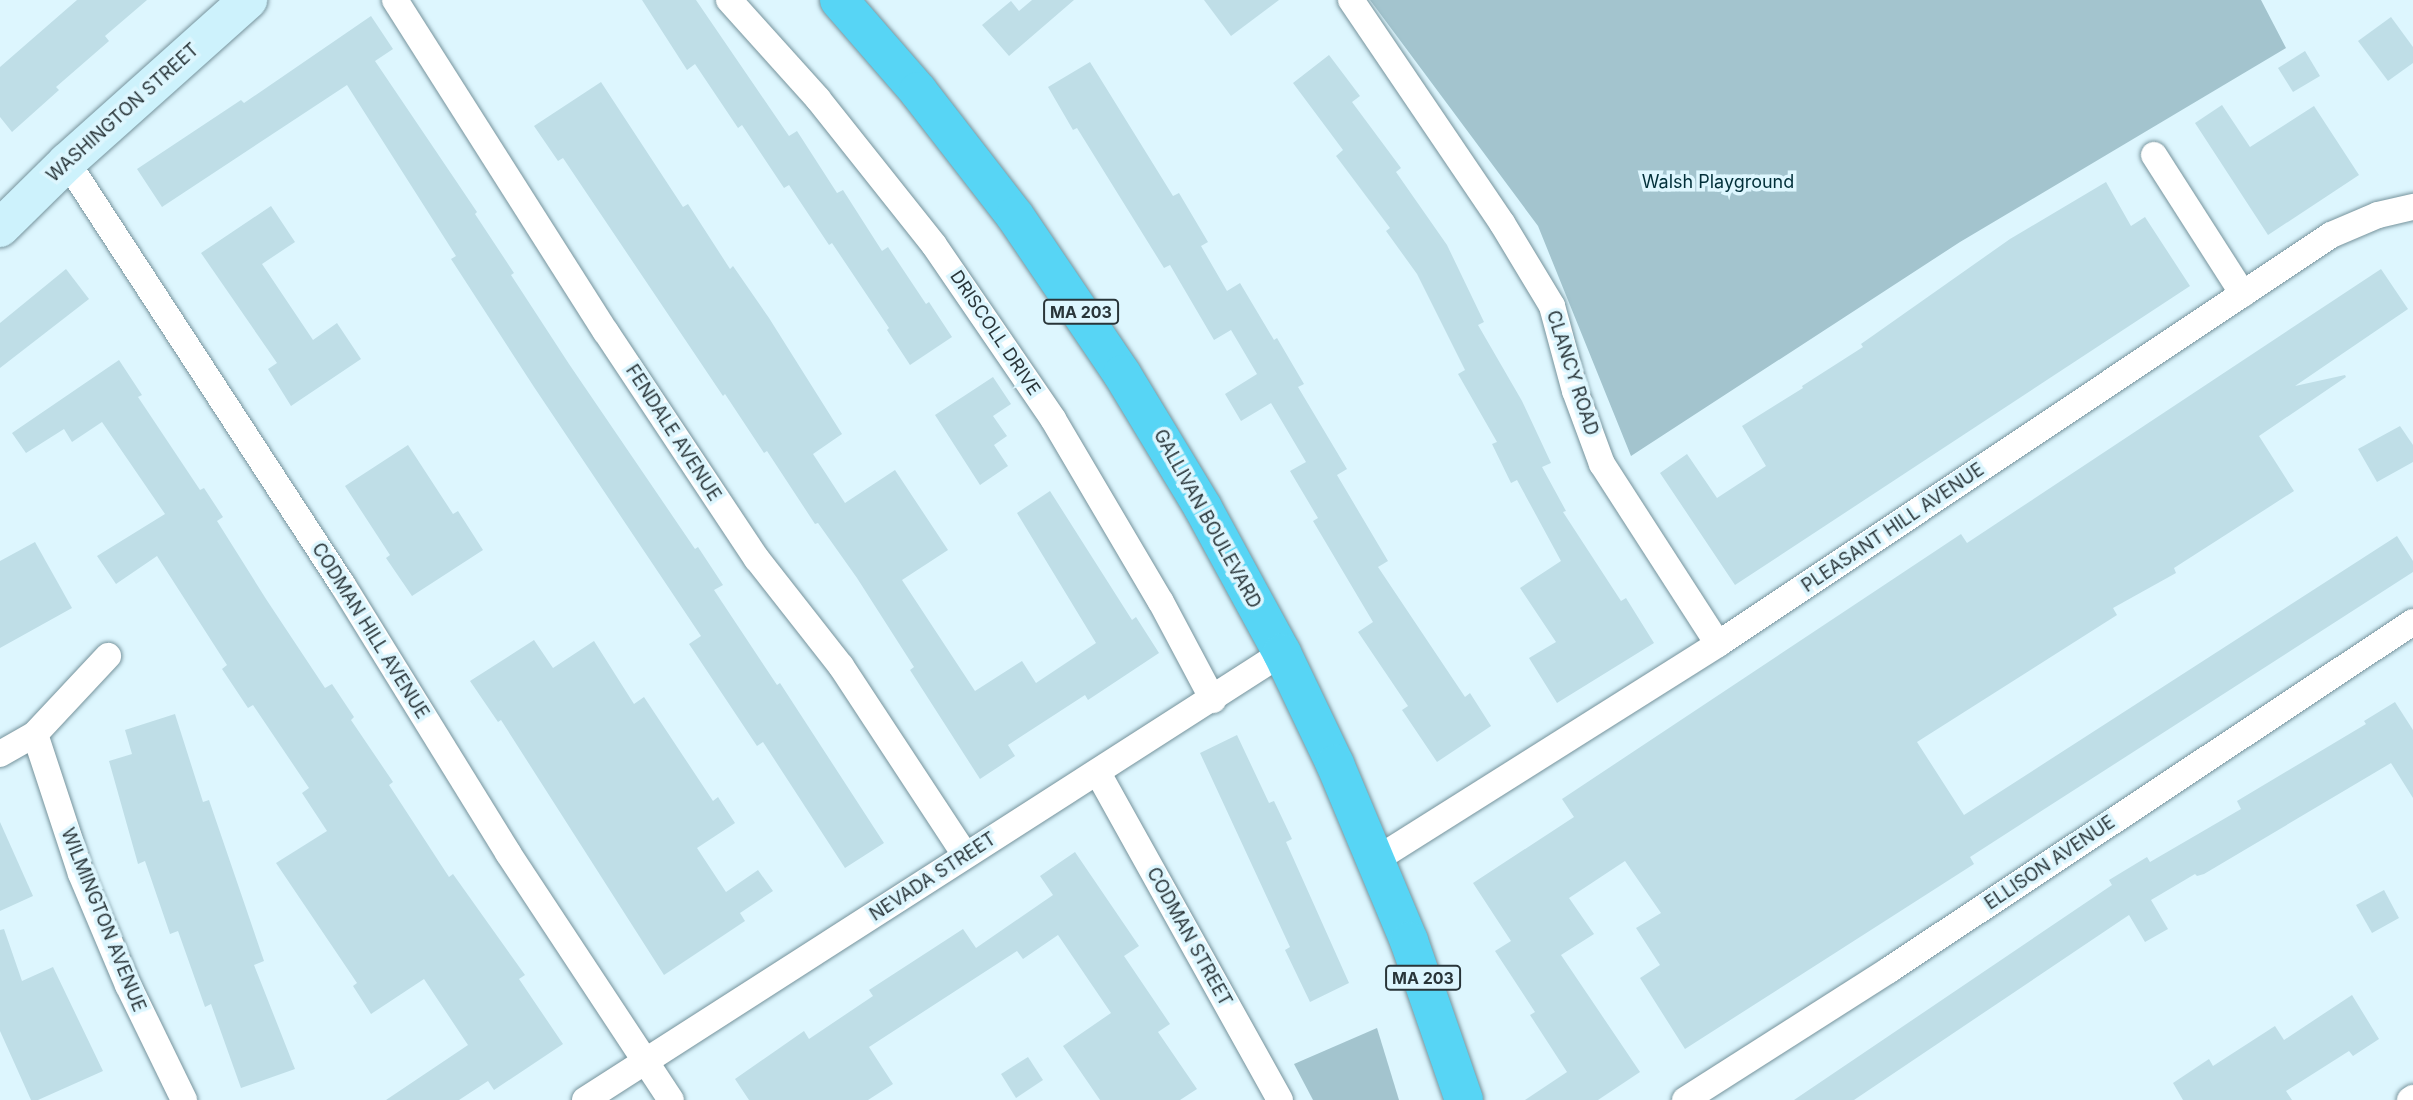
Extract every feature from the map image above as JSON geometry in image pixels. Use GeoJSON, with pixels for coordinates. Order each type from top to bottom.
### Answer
{"type":"FeatureCollection","features":[{"type":"Feature","properties":{"kind":"highway","name":"GALLIVAN BOULEVARD"},"geometry":{"type":"LineString","coordinates":[[839,0],[976,164],[1066,289],[1173,456],[1282,653],[1377,859],[1420,970],[1464,1100]]}},
{"type":"Feature","properties":{"kind":"main road","name":"WASHINGTON STREET"},"geometry":{"type":"LineString","coordinates":[[0,228],[66,162],[248,0]]}},
{"type":"Feature","properties":{"kind":"street","name":"FENDALE AVENUE"},"geometry":{"type":"LineString","coordinates":[[395,0],[606,332],[757,559],[841,666],[965,855]]}},
{"type":"Feature","properties":{"kind":"street","name":"DRISCOLL DRIVE"},"geometry":{"type":"LineString","coordinates":[[729,0],[818,99],[942,256],[1053,419],[1161,602],[1213,700]]}},
{"type":"Feature","properties":{"kind":"street","name":"CLANCY ROAD"},"geometry":{"type":"LineString","coordinates":[[1351,0],[1502,223],[1552,306],[1575,390],[1602,464],[1718,644]]}},
{"type":"Feature","properties":{"kind":"street"},"geometry":{"type":"LineString","coordinates":[[2154,155],[2244,294]]}},
{"type":"Feature","properties":{"kind":"street","name":"CODMAN HILL AVENUE"},"geometry":{"type":"LineString","coordinates":[[66,162],[342,584],[508,853],[671,1100]]}},
{"type":"Feature","properties":{"kind":"street","name":"PLEASANT HILL AVENUE"},"geometry":{"type":"LineString","coordinates":[[1377,859],[1718,644],[2331,235],[2378,215],[2413,207]]}},
{"type":"Feature","properties":{"kind":"street","name":"ELLISON AVENUE"},"geometry":{"type":"LineString","coordinates":[[1685,1100],[1889,970],[2413,622]]}},
{"type":"Feature","properties":{"kind":"street","name":"NEVADA STREET"},"geometry":{"type":"LineString","coordinates":[[585,1100],[965,855],[1213,700],[1282,653]]}},
{"type":"Feature","properties":{"kind":"street"},"geometry":{"type":"LineString","coordinates":[[0,754],[35,734],[108,656]]}},
{"type":"Feature","properties":{"kind":"street","name":"WILMINGTON AVENUE"},"geometry":{"type":"LineString","coordinates":[[35,734],[80,874],[128,985],[184,1100]]}},
{"type":"Feature","properties":{"kind":"street","name":"CODMAN STREET"},"geometry":{"type":"LineString","coordinates":[[1098,773],[1280,1100]]}},
{"type":"Feature","properties":{"kind":"green space","name":"Walsh Playground"},"geometry":{"type":"Polygon","coordinates":[[[1370,0],[2261,0],[2286,48],[1960,242],[1631,456],[1538,226],[1370,0]]]}},
{"type":"Feature","properties":{"kind":"green space"},"geometry":{"type":"Polygon","coordinates":[[[1377,1028],[1399,1100],[1313,1100],[1294,1064],[1377,1028]]]}},
{"type":"Feature","properties":{"kind":"building"},"geometry":{"type":"Polygon","coordinates":[[[77,0],[147,0],[105,36],[109,41],[56,87],[59,90],[12,132],[0,117],[0,67],[77,0]]]}},
{"type":"Feature","properties":{"kind":"building"},"geometry":{"type":"Polygon","coordinates":[[[642,0],[696,0],[789,136],[797,131],[837,193],[843,190],[882,251],[888,247],[952,337],[910,365],[887,330],[889,328],[832,243],[829,245],[789,185],[784,188],[742,125],[738,128],[695,64],[687,70],[642,0]]]}},
{"type":"Feature","properties":{"kind":"building"},"geometry":{"type":"Polygon","coordinates":[[[1032,0],[1074,0],[1009,56],[982,25],[1011,1],[1019,11],[1032,0]]]}},
{"type":"Feature","properties":{"kind":"building"},"geometry":{"type":"Polygon","coordinates":[[[1204,0],[1279,0],[1231,36],[1204,0]]]}},
{"type":"Feature","properties":{"kind":"building"},"geometry":{"type":"Polygon","coordinates":[[[371,16],[393,49],[375,61],[477,212],[475,214],[514,273],[511,275],[569,364],[695,549],[698,547],[723,585],[714,590],[777,685],[780,683],[884,843],[845,868],[763,742],[757,746],[689,644],[701,636],[451,259],[456,256],[347,85],[162,207],[137,169],[241,100],[244,103],[371,16]]]}},
{"type":"Feature","properties":{"kind":"building"},"geometry":{"type":"Polygon","coordinates":[[[2391,17],[2413,47],[2413,63],[2388,81],[2358,41],[2391,17]]]}},
{"type":"Feature","properties":{"kind":"building"},"geometry":{"type":"Polygon","coordinates":[[[2305,51],[2320,76],[2293,92],[2278,68],[2305,51]]]}},
{"type":"Feature","properties":{"kind":"building"},"geometry":{"type":"Polygon","coordinates":[[[1329,55],[1360,96],[1352,102],[1401,168],[1396,172],[1447,245],[1484,322],[1478,325],[1522,401],[1551,463],[1542,467],[1566,511],[1563,512],[1621,601],[1626,598],[1654,643],[1557,703],[1529,658],[1556,642],[1520,588],[1561,561],[1517,480],[1511,483],[1492,444],[1497,442],[1458,374],[1465,370],[1417,274],[1386,231],[1390,228],[1336,156],[1343,150],[1293,83],[1329,55]]]}},
{"type":"Feature","properties":{"kind":"building"},"geometry":{"type":"Polygon","coordinates":[[[1090,62],[1173,196],[1179,193],[1208,242],[1201,246],[1227,291],[1240,283],[1274,340],[1277,338],[1304,384],[1298,387],[1347,469],[1337,475],[1388,561],[1378,567],[1465,697],[1470,693],[1491,726],[1437,762],[1402,710],[1408,706],[1358,632],[1373,622],[1313,521],[1318,518],[1290,471],[1306,462],[1271,403],[1241,421],[1225,394],[1257,374],[1231,330],[1214,340],[1170,265],[1164,268],[1077,128],[1073,130],[1048,87],[1090,62]]]}},
{"type":"Feature","properties":{"kind":"building"},"geometry":{"type":"Polygon","coordinates":[[[601,82],[683,207],[688,204],[730,269],[733,266],[769,318],[842,434],[813,454],[845,503],[895,470],[948,550],[902,580],[975,691],[1022,661],[1036,683],[1096,643],[1017,513],[1050,491],[1132,620],[1136,617],[1159,653],[1088,700],[1085,695],[1008,745],[1015,756],[980,779],[910,670],[914,667],[857,578],[818,523],[815,524],[767,451],[764,453],[725,394],[723,396],[563,158],[558,161],[534,126],[601,82]]]}},
{"type":"Feature","properties":{"kind":"building"},"geometry":{"type":"Polygon","coordinates":[[[2222,105],[2250,147],[2314,106],[2359,175],[2268,235],[2195,123],[2222,105]]]}},
{"type":"Feature","properties":{"kind":"building"},"geometry":{"type":"Polygon","coordinates":[[[2106,182],[2131,226],[2145,217],[2190,286],[1735,585],[1660,473],[1687,454],[1717,498],[1766,466],[1742,426],[1863,347],[1861,344],[2010,239],[2106,182]]]}},
{"type":"Feature","properties":{"kind":"building"},"geometry":{"type":"Polygon","coordinates":[[[271,206],[295,242],[262,264],[313,340],[337,323],[361,359],[291,406],[268,369],[277,363],[201,253],[271,206]]]}},
{"type":"Feature","properties":{"kind":"building"},"geometry":{"type":"Polygon","coordinates":[[[66,269],[89,299],[0,368],[0,323],[66,269]]]}},
{"type":"Feature","properties":{"kind":"building"},"geometry":{"type":"Polygon","coordinates":[[[2381,269],[2408,309],[2295,386],[2345,375],[2346,377],[2259,436],[2294,491],[2174,568],[2176,573],[2113,608],[2117,615],[1917,742],[1964,815],[2397,536],[2413,561],[2413,572],[1970,857],[1974,864],[1685,1049],[1640,978],[1660,965],[1636,928],[1661,913],[1625,861],[1569,898],[1594,934],[1561,955],[1640,1072],[1598,1100],[1525,1100],[1567,1072],[1530,1015],[1535,1012],[1495,951],[1511,941],[1473,883],[1574,817],[1562,799],[1961,534],[1967,543],[2381,269]]]}},
{"type":"Feature","properties":{"kind":"building"},"geometry":{"type":"Polygon","coordinates":[[[119,360],[142,395],[138,397],[200,490],[204,488],[223,517],[217,521],[266,599],[325,688],[332,684],[354,717],[351,720],[393,782],[389,785],[449,877],[453,874],[525,975],[519,979],[563,1044],[494,1090],[488,1081],[459,1100],[386,1100],[468,1045],[424,979],[371,1014],[353,986],[357,983],[276,863],[327,831],[302,793],[309,788],[253,705],[248,708],[222,669],[227,665],[157,556],[116,584],[97,556],[165,514],[102,422],[72,442],[64,429],[26,453],[12,433],[119,360]]]}},
{"type":"Feature","properties":{"kind":"building"},"geometry":{"type":"Polygon","coordinates":[[[993,377],[1011,404],[993,416],[1007,436],[994,445],[1008,466],[980,485],[935,415],[993,377]]]}},
{"type":"Feature","properties":{"kind":"building"},"geometry":{"type":"Polygon","coordinates":[[[2400,426],[2413,445],[2413,462],[2377,482],[2358,449],[2400,426]]]}},
{"type":"Feature","properties":{"kind":"building"},"geometry":{"type":"Polygon","coordinates":[[[408,445],[453,514],[458,511],[483,550],[412,596],[386,558],[390,555],[345,486],[408,445]]]}},
{"type":"Feature","properties":{"kind":"building"},"geometry":{"type":"Polygon","coordinates":[[[35,542],[72,608],[0,648],[0,561],[35,542]]]}},
{"type":"Feature","properties":{"kind":"building"},"geometry":{"type":"Polygon","coordinates":[[[534,640],[553,668],[594,641],[634,704],[644,697],[713,801],[718,797],[735,823],[697,848],[726,892],[758,870],[773,891],[740,913],[745,921],[664,975],[501,720],[498,722],[470,681],[534,640]]]}},
{"type":"Feature","properties":{"kind":"building"},"geometry":{"type":"Polygon","coordinates":[[[2395,702],[2413,730],[2413,798],[2391,763],[2204,874],[2195,874],[2151,900],[2168,929],[2145,942],[2129,915],[1854,1100],[1794,1100],[2112,885],[2109,880],[2147,857],[2150,862],[2241,809],[2237,801],[2366,724],[2364,721],[2395,702]]]}},
{"type":"Feature","properties":{"kind":"building"},"geometry":{"type":"Polygon","coordinates":[[[175,714],[203,802],[209,800],[264,961],[254,965],[295,1069],[241,1088],[211,1004],[205,1007],[178,931],[170,934],[145,861],[138,864],[109,761],[132,754],[125,730],[175,714]]]}},
{"type":"Feature","properties":{"kind":"building"},"geometry":{"type":"Polygon","coordinates":[[[1237,735],[1269,803],[1274,801],[1292,839],[1286,842],[1349,983],[1310,1002],[1285,950],[1290,947],[1200,753],[1237,735]]]}},
{"type":"Feature","properties":{"kind":"building"},"geometry":{"type":"Polygon","coordinates":[[[0,822],[33,896],[0,911],[0,822]]]}},
{"type":"Feature","properties":{"kind":"building"},"geometry":{"type":"Polygon","coordinates":[[[1075,852],[1139,946],[1124,956],[1170,1024],[1158,1032],[1197,1089],[1180,1100],[1100,1100],[1063,1046],[1111,1013],[1058,935],[1023,959],[1017,951],[869,1047],[893,1084],[868,1100],[749,1100],[735,1079],[804,1031],[809,1039],[873,996],[869,990],[963,929],[976,948],[1053,895],[1040,876],[1075,852]]]}},
{"type":"Feature","properties":{"kind":"building"},"geometry":{"type":"Polygon","coordinates":[[[2384,890],[2399,918],[2372,933],[2356,905],[2384,890]]]}},
{"type":"Feature","properties":{"kind":"building"},"geometry":{"type":"Polygon","coordinates":[[[4,929],[22,981],[53,967],[103,1071],[38,1100],[31,1100],[0,1031],[0,930],[4,929]]]}},
{"type":"Feature","properties":{"kind":"building"},"geometry":{"type":"Polygon","coordinates":[[[2352,995],[2379,1039],[2353,1056],[2349,1051],[2286,1091],[2292,1100],[2183,1100],[2173,1083],[2209,1059],[2213,1066],[2275,1026],[2284,1040],[2352,995]]]}},
{"type":"Feature","properties":{"kind":"building"},"geometry":{"type":"Polygon","coordinates":[[[1028,1057],[1043,1080],[1016,1098],[1001,1074],[1028,1057]]]}}]}
